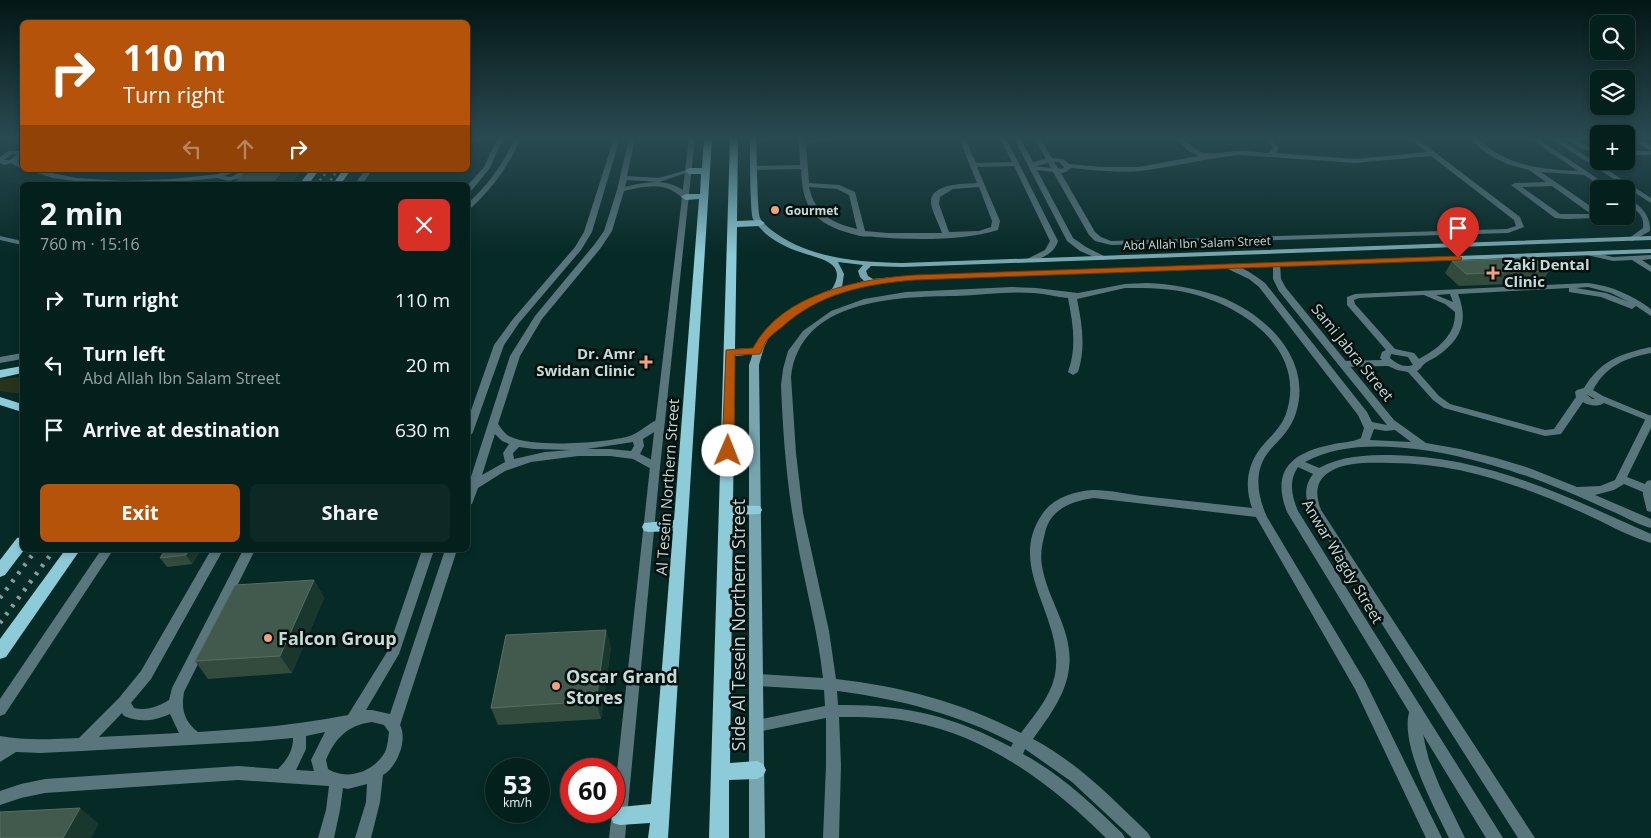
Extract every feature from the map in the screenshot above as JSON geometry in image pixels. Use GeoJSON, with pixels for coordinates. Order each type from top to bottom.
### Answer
{"type":"FeatureCollection","features":[{"type":"Feature","properties":{"kind":"main road","name":"Al Tesein Northern Street"},"geometry":{"type":"LineString","coordinates":[[658,838],[706,177]]}},
{"type":"Feature","properties":{"kind":"main road"},"geometry":{"type":"LineString","coordinates":[[719,838],[734,177]]}},
{"type":"Feature","properties":{"kind":"main road"},"geometry":{"type":"LineString","coordinates":[[733,224],[758,221],[754,177]]}},
{"type":"Feature","properties":{"kind":"main road"},"geometry":{"type":"LineString","coordinates":[[686,197],[704,196]]}},
{"type":"Feature","properties":{"kind":"main road","name":"Abd Allah Ibn Salam Street"},"geometry":{"type":"LineString","coordinates":[[758,221],[786,242],[808,252],[830,258],[869,264],[1101,258],[1651,238]]}},
{"type":"Feature","properties":{"kind":"main road"},"geometry":{"type":"LineString","coordinates":[[1512,242],[1515,249],[1526,256]]}},
{"type":"Feature","properties":{"kind":"main road"},"geometry":{"type":"LineString","coordinates":[[1477,244],[1487,250],[1493,257]]}},
{"type":"Feature","properties":{"kind":"main road","name":"Abd Allah Ibn Salam Street"},"geometry":{"type":"LineString","coordinates":[[756,351],[763,338],[785,317],[812,300],[871,282],[909,278],[1590,253],[1650,256]]}},
{"type":"Feature","properties":{"kind":"main road"},"geometry":{"type":"LineString","coordinates":[[830,258],[837,265],[841,274],[840,283],[834,292]]}},
{"type":"Feature","properties":{"kind":"main road"},"geometry":{"type":"LineString","coordinates":[[869,264],[862,271],[864,277],[871,282]]}},
{"type":"Feature","properties":{"kind":"main road"},"geometry":{"type":"LineString","coordinates":[[730,352],[756,351]]}},
{"type":"Feature","properties":{"kind":"main road","name":"Side Al Tesein Northern Street"},"geometry":{"type":"LineString","coordinates":[[756,351],[754,365],[757,838]]}},
{"type":"Feature","properties":{"kind":"main road"},"geometry":{"type":"LineString","coordinates":[[0,374],[20,370]]}},
{"type":"Feature","properties":{"kind":"main road"},"geometry":{"type":"LineString","coordinates":[[5,402],[20,398]]}},
{"type":"Feature","properties":{"kind":"main road"},"geometry":{"type":"LineString","coordinates":[[5,402],[20,407]]}},
{"type":"Feature","properties":{"kind":"main road"},"geometry":{"type":"LineString","coordinates":[[726,510],[755,510]]}},
{"type":"Feature","properties":{"kind":"main road"},"geometry":{"type":"LineString","coordinates":[[649,527],[680,525]]}},
{"type":"Feature","properties":{"kind":"main road"},"geometry":{"type":"LineString","coordinates":[[0,571],[20,545]]}},
{"type":"Feature","properties":{"kind":"main road"},"geometry":{"type":"LineString","coordinates":[[0,652],[72,552]]}},
{"type":"Feature","properties":{"kind":"main road"},"geometry":{"type":"LineString","coordinates":[[721,772],[757,770]]}},
{"type":"Feature","properties":{"kind":"main road"},"geometry":{"type":"LineString","coordinates":[[625,816],[660,813]]}},
{"type":"Feature","properties":{"kind":"street"},"geometry":{"type":"LineString","coordinates":[[56,177],[109,182]]}},
{"type":"Feature","properties":{"kind":"street"},"geometry":{"type":"LineString","coordinates":[[170,182],[210,177]]}},
{"type":"Feature","properties":{"kind":"street"},"geometry":{"type":"LineString","coordinates":[[470,188],[479,177]]}},
{"type":"Feature","properties":{"kind":"street"},"geometry":{"type":"LineString","coordinates":[[470,204],[498,177]]}},
{"type":"Feature","properties":{"kind":"street"},"geometry":{"type":"LineString","coordinates":[[470,426],[499,345],[506,333],[578,248],[588,232],[605,177]]}},
{"type":"Feature","properties":{"kind":"street"},"geometry":{"type":"LineString","coordinates":[[470,495],[510,369],[522,342],[538,318],[603,239],[624,178],[659,180],[669,177]]}},
{"type":"Feature","properties":{"kind":"street"},"geometry":{"type":"LineString","coordinates":[[625,766],[655,467],[688,177]]}},
{"type":"Feature","properties":{"kind":"street"},"geometry":{"type":"LineString","coordinates":[[806,177],[811,204],[821,217],[835,226],[862,234],[881,236],[980,233],[995,228],[996,221],[978,177]]}},
{"type":"Feature","properties":{"kind":"street"},"geometry":{"type":"LineString","coordinates":[[1023,177],[1054,240],[1052,248],[1029,260]]}},
{"type":"Feature","properties":{"kind":"street"},"geometry":{"type":"LineString","coordinates":[[1039,177],[1070,240],[1082,249],[1101,258]]}},
{"type":"Feature","properties":{"kind":"street"},"geometry":{"type":"LineString","coordinates":[[1060,177],[1094,235],[1101,240],[1116,244],[1508,230],[1520,227],[1515,217],[1462,177]]}},
{"type":"Feature","properties":{"kind":"street"},"geometry":{"type":"LineString","coordinates":[[1544,177],[1597,216],[1558,216],[1515,185],[1553,184]]}},
{"type":"Feature","properties":{"kind":"street"},"geometry":{"type":"LineString","coordinates":[[1613,177],[1651,201]]}},
{"type":"Feature","properties":{"kind":"street"},"geometry":{"type":"LineString","coordinates":[[621,190],[643,185],[662,185],[678,189],[686,197]]}},
{"type":"Feature","properties":{"kind":"street"},"geometry":{"type":"LineString","coordinates":[[807,185],[839,187],[852,194],[862,234]]}},
{"type":"Feature","properties":{"kind":"street"},"geometry":{"type":"LineString","coordinates":[[946,234],[936,204],[936,196],[939,192],[952,188],[982,186]]}},
{"type":"Feature","properties":{"kind":"street"},"geometry":{"type":"LineString","coordinates":[[1632,238],[1647,229],[1649,223],[1646,216],[1635,206]]}},
{"type":"Feature","properties":{"kind":"street"},"geometry":{"type":"LineString","coordinates":[[0,238],[20,243]]}},
{"type":"Feature","properties":{"kind":"street"},"geometry":{"type":"LineString","coordinates":[[1054,240],[1062,242],[1070,240]]}},
{"type":"Feature","properties":{"kind":"street"},"geometry":{"type":"LineString","coordinates":[[1590,253],[1613,259],[1650,256]]}},
{"type":"Feature","properties":{"kind":"street"},"geometry":{"type":"LineString","coordinates":[[1634,258],[1651,270],[1651,276]]}},
{"type":"Feature","properties":{"kind":"street","name":"Sami Jabra Street"},"geometry":{"type":"LineString","coordinates":[[1276,264],[1276,279],[1282,289],[1341,362],[1395,427],[1424,446]]}},
{"type":"Feature","properties":{"kind":"street","name":"Sami Jabra Street"},"geometry":{"type":"LineString","coordinates":[[1231,267],[1252,277],[1265,289],[1363,414],[1368,425]]}},
{"type":"Feature","properties":{"kind":"street"},"geometry":{"type":"LineString","coordinates":[[1392,351],[1351,306],[1350,299],[1358,296],[1580,284],[1606,288],[1630,298],[1651,313]]}},
{"type":"Feature","properties":{"kind":"street"},"geometry":{"type":"LineString","coordinates":[[830,838],[834,762],[830,685],[822,629],[803,544],[792,478],[787,374],[789,362],[799,341],[827,317],[853,305],[882,298],[1031,290],[1072,297],[1085,296],[1106,289],[1125,286],[1146,286],[1185,290],[1209,296],[1239,309],[1262,325],[1276,339],[1287,355],[1292,370],[1295,393],[1291,415],[1279,436],[1262,452],[1254,467],[1253,494],[1260,513],[1360,685],[1434,838]]}},
{"type":"Feature","properties":{"kind":"street"},"geometry":{"type":"LineString","coordinates":[[1548,287],[1591,292],[1610,297],[1638,308],[1651,317]]}},
{"type":"Feature","properties":{"kind":"street"},"geometry":{"type":"LineString","coordinates":[[1265,289],[1282,289]]}},
{"type":"Feature","properties":{"kind":"street"},"geometry":{"type":"LineString","coordinates":[[541,291],[558,294]]}},
{"type":"Feature","properties":{"kind":"street"},"geometry":{"type":"LineString","coordinates":[[1453,291],[1460,312],[1460,322],[1451,341],[1437,353],[1414,366],[1399,368],[1387,360],[1384,354],[1392,351],[1411,355],[1414,366],[1436,398],[1447,406],[1545,433],[1557,432],[1594,377],[1604,367],[1625,357],[1651,350]]}},
{"type":"Feature","properties":{"kind":"street"},"geometry":{"type":"LineString","coordinates":[[1420,293],[1439,298],[1460,312]]}},
{"type":"Feature","properties":{"kind":"street"},"geometry":{"type":"LineString","coordinates":[[1072,297],[1080,345],[1073,372]]}},
{"type":"Feature","properties":{"kind":"street"},"geometry":{"type":"LineString","coordinates":[[0,360],[20,356]]}},
{"type":"Feature","properties":{"kind":"street"},"geometry":{"type":"LineString","coordinates":[[1341,362],[1387,360]]}},
{"type":"Feature","properties":{"kind":"street"},"geometry":{"type":"LineString","coordinates":[[1572,489],[1601,491],[1612,488],[1619,483],[1650,420],[1584,394]]}},
{"type":"Feature","properties":{"kind":"street"},"geometry":{"type":"LineString","coordinates":[[493,424],[498,433],[516,443],[554,446],[622,442],[637,437],[660,422]]}},
{"type":"Feature","properties":{"kind":"street"},"geometry":{"type":"LineString","coordinates":[[1358,444],[1368,435],[1368,425],[1386,428],[1395,427]]}},
{"type":"Feature","properties":{"kind":"street"},"geometry":{"type":"LineString","coordinates":[[634,455],[639,446],[637,437]]}},
{"type":"Feature","properties":{"kind":"street"},"geometry":{"type":"LineString","coordinates":[[513,464],[509,460],[508,453],[516,443]]}},
{"type":"Feature","properties":{"kind":"street"},"geometry":{"type":"LineString","coordinates":[[1296,462],[1321,450],[1358,444],[1424,446],[1462,452],[1651,539]]}},
{"type":"Feature","properties":{"kind":"street"},"geometry":{"type":"LineString","coordinates":[[473,486],[513,464],[535,457],[552,455],[605,452],[634,455],[646,460],[655,467]]}},
{"type":"Feature","properties":{"kind":"street"},"geometry":{"type":"LineString","coordinates":[[1296,462],[1320,473],[1335,464],[1348,461],[1391,459],[1440,461],[1502,469],[1572,489],[1651,524]]}},
{"type":"Feature","properties":{"kind":"street","name":"Anwar Wagdy Street"},"geometry":{"type":"LineString","coordinates":[[1296,462],[1287,474],[1285,485],[1292,512],[1495,838]]}},
{"type":"Feature","properties":{"kind":"street","name":"Anwar Wagdy Street"},"geometry":{"type":"LineString","coordinates":[[1320,473],[1312,484],[1310,493],[1316,511],[1527,838]]}},
{"type":"Feature","properties":{"kind":"street"},"geometry":{"type":"LineString","coordinates":[[1621,479],[1650,487],[1651,508]]}},
{"type":"Feature","properties":{"kind":"street"},"geometry":{"type":"LineString","coordinates":[[1014,754],[1052,698],[1062,670],[1062,640],[1036,575],[1034,556],[1036,538],[1042,523],[1052,509],[1063,501],[1094,494],[1260,513]]}},
{"type":"Feature","properties":{"kind":"street"},"geometry":{"type":"LineString","coordinates":[[0,710],[106,552]]}},
{"type":"Feature","properties":{"kind":"street"},"geometry":{"type":"LineString","coordinates":[[82,744],[124,702],[146,675],[216,552]]}},
{"type":"Feature","properties":{"kind":"street"},"geometry":{"type":"LineString","coordinates":[[195,738],[188,733],[178,720],[175,704],[182,680],[248,552]]}},
{"type":"Feature","properties":{"kind":"street"},"geometry":{"type":"LineString","coordinates":[[326,838],[333,810],[333,781],[320,767],[322,750],[333,734],[352,720],[393,654],[427,552]]}},
{"type":"Feature","properties":{"kind":"street"},"geometry":{"type":"LineString","coordinates":[[393,725],[450,552]]}},
{"type":"Feature","properties":{"kind":"street"},"geometry":{"type":"LineString","coordinates":[[756,680],[830,685],[901,695],[942,705],[975,717],[1023,740],[1066,769],[1087,785],[1142,838]]}},
{"type":"Feature","properties":{"kind":"street"},"geometry":{"type":"LineString","coordinates":[[124,702],[129,712],[141,716],[157,713],[175,704]]}},
{"type":"Feature","properties":{"kind":"street"},"geometry":{"type":"LineString","coordinates":[[756,726],[832,711],[864,710],[927,719],[974,734],[1014,754],[1048,776],[1075,798],[1117,838],[1127,823]]}},
{"type":"Feature","properties":{"kind":"street"},"geometry":{"type":"LineString","coordinates":[[1416,711],[1416,740],[1420,756],[1457,838]]}},
{"type":"Feature","properties":{"kind":"street"},"geometry":{"type":"LineString","coordinates":[[0,755],[7,743],[40,746],[259,735],[298,730],[372,716],[388,720],[396,732],[395,748],[388,761],[376,772],[356,782],[238,773],[45,786],[21,790],[0,798]]}},
{"type":"Feature","properties":{"kind":"street"},"geometry":{"type":"LineString","coordinates":[[282,775],[297,755],[301,742],[298,730]]}},
{"type":"Feature","properties":{"kind":"street"},"geometry":{"type":"LineString","coordinates":[[364,838],[373,802],[376,772]]}},
{"type":"Feature","properties":{"kind":"street"},"geometry":{"type":"LineString","coordinates":[[1075,798],[1087,785]]}},
{"type":"Feature","properties":{"kind":"street"},"geometry":{"type":"LineString","coordinates":[[617,838],[619,823]]}},
{"type":"Feature","properties":{"kind":"green space"},"geometry":{"type":"Polygon","coordinates":[[[20,377],[20,394],[0,391],[0,379],[20,377]]]}},
{"type":"Feature","properties":{"kind":"building"},"geometry":{"type":"Polygon","coordinates":[[[240,177],[277,177],[273,182],[236,182],[240,177]]]}},
{"type":"Feature","properties":{"kind":"building"},"geometry":{"type":"Polygon","coordinates":[[[1534,258],[1549,271],[1466,274],[1452,261],[1534,258]]]}},
{"type":"Feature","properties":{"kind":"building"},"geometry":{"type":"Polygon","coordinates":[[[164,552],[188,552],[186,555],[160,558],[164,552]]]}},
{"type":"Feature","properties":{"kind":"building"},"geometry":{"type":"Polygon","coordinates":[[[314,580],[280,656],[195,661],[235,585],[314,580]]]}},
{"type":"Feature","properties":{"kind":"building","name":"Oscar Grand Stores"},"geometry":{"type":"Polygon","coordinates":[[[606,630],[596,701],[491,708],[506,635],[606,630]]]}},
{"type":"Feature","properties":{"kind":"building"},"geometry":{"type":"Polygon","coordinates":[[[80,808],[63,838],[0,838],[0,812],[80,808]]]}},
{"type":"Feature","properties":{"kind":"railway"},"geometry":{"type":"LineString","coordinates":[[318,182],[322,177]]}},
{"type":"Feature","properties":{"kind":"railway"},"geometry":{"type":"LineString","coordinates":[[329,182],[333,177]]}},
{"type":"Feature","properties":{"kind":"railway"},"geometry":{"type":"LineString","coordinates":[[0,598],[34,552]]}},
{"type":"Feature","properties":{"kind":"railway"},"geometry":{"type":"LineString","coordinates":[[0,623],[53,552]]}},
{"type":"Feature","properties":{"kind":"place","name":"Gourmet"},"geometry":{"type":"Point","coordinates":[775,210]}},
{"type":"Feature","properties":{"kind":"place","name":"Zaki Dental Clinic"},"geometry":{"type":"Point","coordinates":[1493,273]}},
{"type":"Feature","properties":{"kind":"place","name":"Dr. Amr Swidan Clinic"},"geometry":{"type":"Point","coordinates":[646,362]}},
{"type":"Feature","properties":{"kind":"place","name":"Falcon Group"},"geometry":{"type":"Point","coordinates":[268,638]}},
{"type":"Feature","properties":{"kind":"place","name":"Oscar Grand Stores"},"geometry":{"type":"Point","coordinates":[556,686]}},
{"type":"Feature","properties":{"kind":"route"},"geometry":{"type":"LineString","coordinates":[[728,451],[730,352],[756,351],[763,338],[794,310],[812,300],[852,286],[881,280],[915,277],[1458,258]]}}]}
